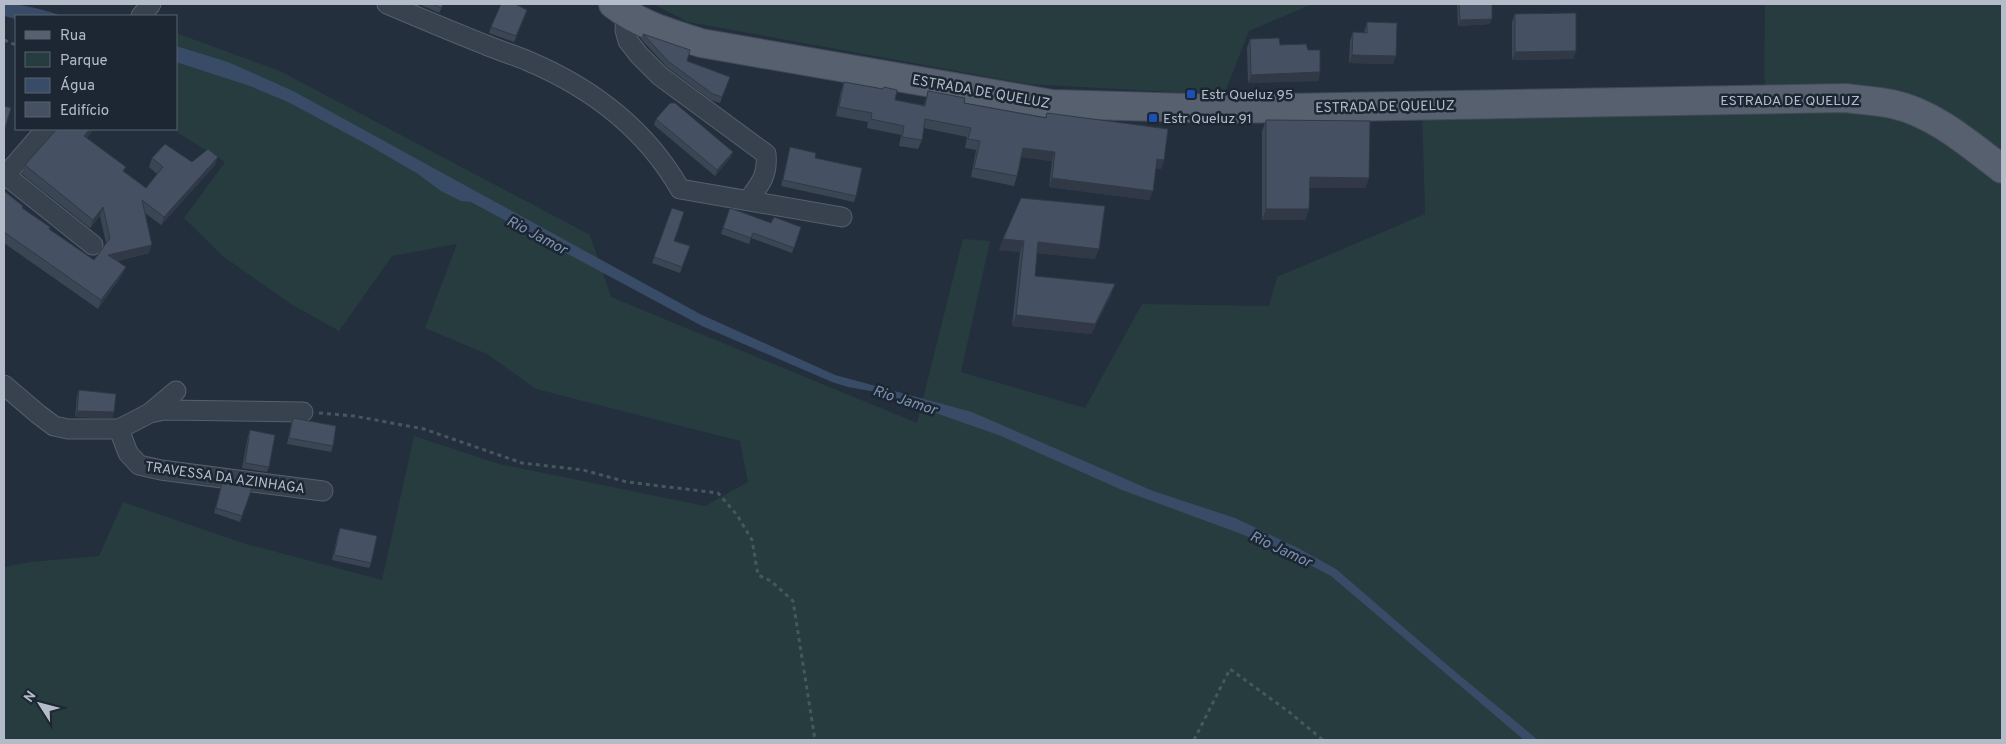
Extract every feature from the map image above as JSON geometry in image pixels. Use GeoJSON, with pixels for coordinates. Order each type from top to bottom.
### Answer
{"type":"FeatureCollection","features":[{"type":"Feature","properties":{"kind":"main road","name":"ESTRADA DE QUELUZ"},"geometry":{"type":"LineString","coordinates":[[619,9],[664,31],[701,43],[1052,104],[1226,109],[1845,98],[1893,104],[1931,118],[2002,169]]}},
{"type":"Feature","properties":{"kind":"street"},"geometry":{"type":"LineString","coordinates":[[142,15],[151,4]]}},
{"type":"Feature","properties":{"kind":"street"},"geometry":{"type":"LineString","coordinates":[[387,4],[527,60],[580,88],[616,111],[644,138],[670,171],[680,188],[842,217]]}},
{"type":"Feature","properties":{"kind":"street"},"geometry":{"type":"LineString","coordinates":[[619,9],[628,41],[638,55],[660,76],[766,154],[768,168],[762,183],[749,199]]}},
{"type":"Feature","properties":{"kind":"street"},"geometry":{"type":"LineString","coordinates":[[45,130],[4,176],[93,245]]}},
{"type":"Feature","properties":{"kind":"street"},"geometry":{"type":"LineString","coordinates":[[4,385],[54,426],[68,428],[119,429],[150,413],[176,391]]}},
{"type":"Feature","properties":{"kind":"street"},"geometry":{"type":"LineString","coordinates":[[150,413],[164,410],[303,412]]}},
{"type":"Feature","properties":{"kind":"street","name":"TRAVESSA DA AZINHAGA"},"geometry":{"type":"LineString","coordinates":[[119,429],[128,453],[139,465],[161,470],[323,491]]}},
{"type":"Feature","properties":{"kind":"path"},"geometry":{"type":"LineString","coordinates":[[303,412],[354,416],[424,429],[522,463],[583,470],[627,482],[718,493],[737,515],[752,540],[758,575],[771,581],[793,601],[815,740]]}},
{"type":"Feature","properties":{"kind":"path"},"geometry":{"type":"LineString","coordinates":[[1194,740],[1230,669],[1289,712],[1323,740]]}},
{"type":"Feature","properties":{"kind":"green space"},"geometry":{"type":"Polygon","coordinates":[[[653,4],[1312,4],[1249,31],[1224,95],[1029,84],[688,22],[653,4]]]}},
{"type":"Feature","properties":{"kind":"green space"},"geometry":{"type":"Polygon","coordinates":[[[1765,4],[2002,4],[2002,740],[4,740],[4,567],[30,562],[99,556],[123,502],[246,544],[382,580],[414,436],[499,464],[705,506],[748,482],[740,441],[536,389],[487,354],[425,328],[457,244],[392,256],[339,331],[291,304],[224,257],[184,218],[225,162],[174,130],[178,130],[178,34],[280,71],[590,235],[611,297],[917,423],[963,239],[990,241],[961,372],[1085,408],[1142,304],[1269,306],[1277,277],[1425,214],[1422,106],[1769,99],[1764,77],[1765,4]]]}},
{"type":"Feature","properties":{"kind":"water"},"geometry":{"type":"Polygon","coordinates":[[[4,4],[27,6],[59,15],[15,15],[15,19],[4,16],[4,4]]]}},
{"type":"Feature","properties":{"kind":"water","name":"Rio Jamor"},"geometry":{"type":"Polygon","coordinates":[[[178,47],[228,62],[293,91],[700,314],[835,375],[972,412],[1153,491],[1235,518],[1296,547],[1336,569],[1538,740],[1524,740],[1331,576],[1295,557],[1244,535],[1122,490],[1001,436],[876,392],[832,382],[702,326],[471,202],[461,201],[441,191],[418,174],[370,146],[288,102],[250,86],[178,63],[178,47]]]}},
{"type":"Feature","properties":{"kind":"building"},"geometry":{"type":"Polygon","coordinates":[[[433,4],[443,4],[441,8],[433,4]]]}},
{"type":"Feature","properties":{"kind":"building"},"geometry":{"type":"Polygon","coordinates":[[[501,4],[515,4],[527,10],[516,36],[491,27],[501,4]]]}},
{"type":"Feature","properties":{"kind":"building"},"geometry":{"type":"Polygon","coordinates":[[[1459,4],[1492,4],[1492,19],[1460,20],[1459,4]]]}},
{"type":"Feature","properties":{"kind":"building"},"geometry":{"type":"Polygon","coordinates":[[[1576,13],[1576,51],[1515,52],[1515,14],[1576,13]]]}},
{"type":"Feature","properties":{"kind":"building"},"geometry":{"type":"Polygon","coordinates":[[[1367,22],[1397,23],[1396,56],[1352,55],[1353,32],[1367,33],[1367,22]]]}},
{"type":"Feature","properties":{"kind":"building"},"geometry":{"type":"Polygon","coordinates":[[[643,34],[690,50],[687,61],[730,77],[722,97],[713,94],[669,62],[643,34]]]}},
{"type":"Feature","properties":{"kind":"building"},"geometry":{"type":"Polygon","coordinates":[[[1279,38],[1280,45],[1306,44],[1308,50],[1320,50],[1320,72],[1251,75],[1250,39],[1279,38]]]}},
{"type":"Feature","properties":{"kind":"building"},"geometry":{"type":"Polygon","coordinates":[[[844,82],[897,90],[895,100],[925,106],[928,91],[965,98],[964,103],[1046,118],[1047,113],[1168,129],[1164,160],[1157,159],[1153,191],[1052,178],[1055,152],[1023,148],[1017,176],[974,168],[980,141],[968,139],[971,128],[925,119],[922,140],[902,137],[904,126],[871,119],[872,113],[839,107],[844,82]]]}},
{"type":"Feature","properties":{"kind":"building"},"geometry":{"type":"Polygon","coordinates":[[[670,103],[675,103],[733,152],[717,170],[656,119],[670,103]]]}},
{"type":"Feature","properties":{"kind":"building"},"geometry":{"type":"Polygon","coordinates":[[[4,106],[11,108],[5,128],[4,127],[4,106]]]}},
{"type":"Feature","properties":{"kind":"building"},"geometry":{"type":"Polygon","coordinates":[[[1266,120],[1370,121],[1369,178],[1310,177],[1309,209],[1266,209],[1266,120]]]}},
{"type":"Feature","properties":{"kind":"building"},"geometry":{"type":"Polygon","coordinates":[[[56,130],[89,130],[84,136],[126,167],[123,171],[146,188],[163,167],[152,158],[165,144],[192,162],[208,149],[218,157],[164,217],[142,200],[152,245],[108,255],[126,267],[101,300],[4,232],[4,191],[23,206],[22,208],[50,227],[49,229],[94,260],[110,238],[103,207],[93,220],[25,165],[56,130]]]}},
{"type":"Feature","properties":{"kind":"building"},"geometry":{"type":"Polygon","coordinates":[[[790,147],[816,153],[815,158],[862,168],[856,196],[783,180],[790,147]]]}},
{"type":"Feature","properties":{"kind":"building"},"geometry":{"type":"Polygon","coordinates":[[[1021,198],[1105,206],[1099,249],[1038,242],[1035,276],[1115,284],[1095,324],[1016,315],[1024,241],[1003,239],[1021,198]]]}},
{"type":"Feature","properties":{"kind":"building"},"geometry":{"type":"Polygon","coordinates":[[[672,208],[684,212],[674,241],[690,246],[682,267],[654,257],[672,208]]]}},
{"type":"Feature","properties":{"kind":"building"},"geometry":{"type":"Polygon","coordinates":[[[730,208],[771,223],[774,217],[801,227],[794,248],[753,233],[751,238],[723,228],[730,208]]]}},
{"type":"Feature","properties":{"kind":"building"},"geometry":{"type":"Polygon","coordinates":[[[79,390],[116,394],[114,412],[77,411],[79,390]]]}},
{"type":"Feature","properties":{"kind":"building"},"geometry":{"type":"Polygon","coordinates":[[[293,418],[336,426],[333,446],[289,438],[293,418]]]}},
{"type":"Feature","properties":{"kind":"building"},"geometry":{"type":"Polygon","coordinates":[[[250,430],[275,435],[269,467],[245,463],[250,430]]]}},
{"type":"Feature","properties":{"kind":"building"},"geometry":{"type":"Polygon","coordinates":[[[222,483],[252,488],[242,516],[216,508],[222,483]]]}},
{"type":"Feature","properties":{"kind":"building"},"geometry":{"type":"Polygon","coordinates":[[[340,528],[377,536],[371,563],[334,555],[340,528]]]}},
{"type":"Feature","properties":{"kind":"place","name":"Estr Queluz 95"},"geometry":{"type":"Point","coordinates":[1191,94]}},
{"type":"Feature","properties":{"kind":"place","name":"Estr Queluz 91"},"geometry":{"type":"Point","coordinates":[1153,118]}}]}
